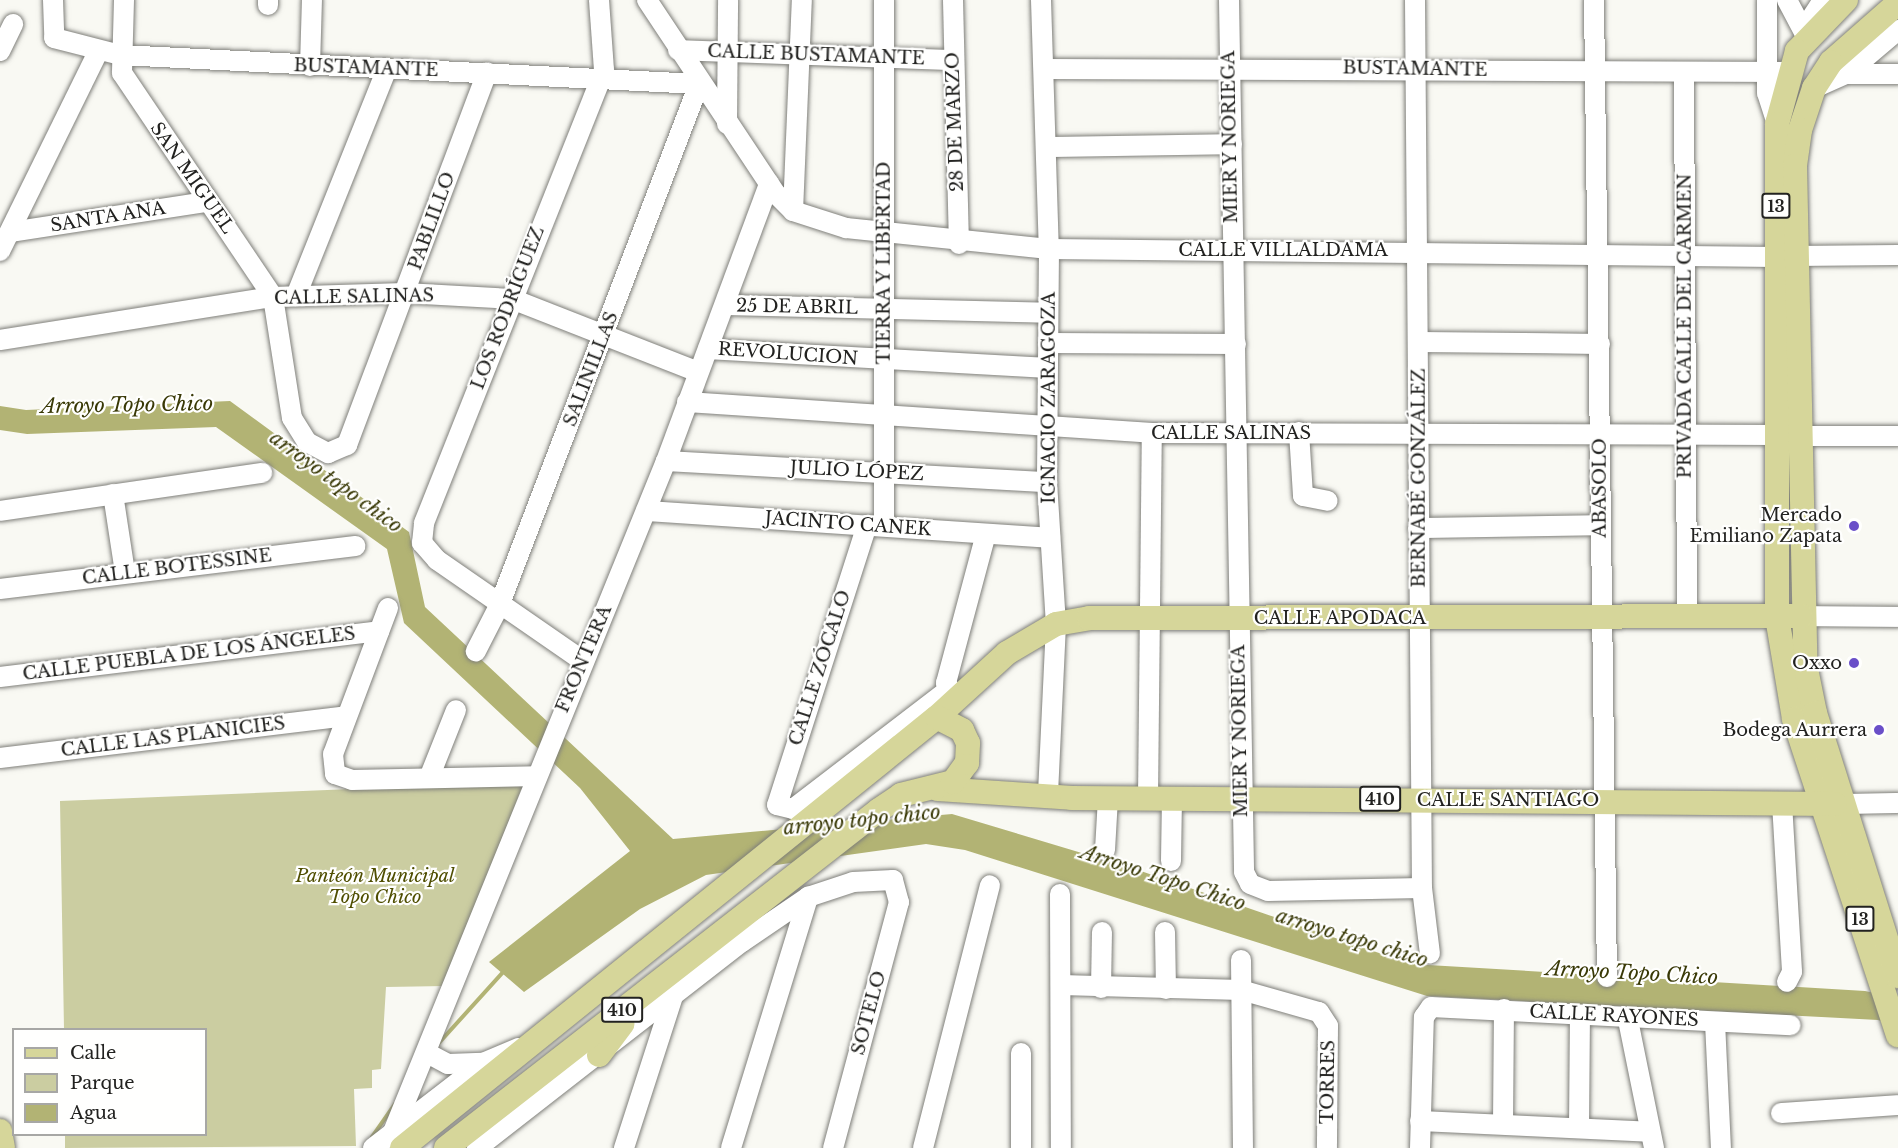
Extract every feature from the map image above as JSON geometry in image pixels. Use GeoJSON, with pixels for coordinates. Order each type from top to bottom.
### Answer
{"type":"FeatureCollection","features":[{"type":"Feature","properties":{"kind":"main road","name":"13"},"geometry":{"type":"LineString","coordinates":[[1846,0],[1777,72],[1777,124],[1786,256],[1787,436],[1777,616],[1794,719],[1833,804],[1898,976]]}},
{"type":"Feature","properties":{"kind":"main road","name":"13"},"geometry":{"type":"LineString","coordinates":[[1786,256],[1800,130],[1814,88],[1831,62],[1894,16]]}},
{"type":"Feature","properties":{"kind":"main road","name":"13"},"geometry":{"type":"LineString","coordinates":[[1787,436],[1801,616],[1810,694],[1833,804],[1898,1035]]}},
{"type":"Feature","properties":{"kind":"main road","name":"CALLE APODACA"},"geometry":{"type":"LineString","coordinates":[[938,717],[952,695],[1007,653],[1056,624],[1089,618],[1146,620],[1777,616]]}},
{"type":"Feature","properties":{"kind":"main road","name":"410"},"geometry":{"type":"LineString","coordinates":[[1777,616],[1801,616]]}},
{"type":"Feature","properties":{"kind":"main road","name":"410"},"geometry":{"type":"LineString","coordinates":[[397,1140],[521,1047],[938,717]]}},
{"type":"Feature","properties":{"kind":"main road"},"geometry":{"type":"LineString","coordinates":[[938,717],[962,730],[969,751],[962,771],[938,789]]}},
{"type":"Feature","properties":{"kind":"main road","name":"410"},"geometry":{"type":"LineString","coordinates":[[446,1148],[645,992],[804,886],[879,810],[901,795],[938,789]]}},
{"type":"Feature","properties":{"kind":"main road","name":"CALLE SANTIAGO"},"geometry":{"type":"LineString","coordinates":[[938,789],[1108,798],[1604,800],[1833,804]]}},
{"type":"Feature","properties":{"kind":"main road"},"geometry":{"type":"LineString","coordinates":[[598,1055],[645,992]]}},
{"type":"Feature","properties":{"kind":"main road"},"geometry":{"type":"LineString","coordinates":[[0,1131],[3,1148]]}},
{"type":"Feature","properties":{"kind":"street","name":"SAN MIGUEL"},"geometry":{"type":"LineString","coordinates":[[124,0],[120,55],[127,83],[205,202],[273,297]]}},
{"type":"Feature","properties":{"kind":"street"},"geometry":{"type":"LineString","coordinates":[[310,66],[312,0]]}},
{"type":"Feature","properties":{"kind":"street"},"geometry":{"type":"LineString","coordinates":[[599,0],[602,75]]}},
{"type":"Feature","properties":{"kind":"street"},"geometry":{"type":"LineString","coordinates":[[726,124],[728,0]]}},
{"type":"Feature","properties":{"kind":"street"},"geometry":{"type":"LineString","coordinates":[[793,211],[802,0]]}},
{"type":"Feature","properties":{"kind":"street","name":"TIERRA Y LIBERTAD"},"geometry":{"type":"LineString","coordinates":[[875,526],[884,472],[884,0]]}},
{"type":"Feature","properties":{"kind":"street","name":"28 DE MARZO"},"geometry":{"type":"LineString","coordinates":[[953,0],[959,244]]}},
{"type":"Feature","properties":{"kind":"street","name":"IGNACIO ZARAGOZA"},"geometry":{"type":"LineString","coordinates":[[1041,0],[1049,249],[1047,482],[1056,624],[1048,796]]}},
{"type":"Feature","properties":{"kind":"street","name":"MIER Y NORIEGA"},"geometry":{"type":"LineString","coordinates":[[1228,0],[1244,872],[1250,884],[1268,891],[1422,888]]}},
{"type":"Feature","properties":{"kind":"street","name":"BERNABÉ GONZÁLEZ"},"geometry":{"type":"LineString","coordinates":[[1415,0],[1422,888],[1430,954]]}},
{"type":"Feature","properties":{"kind":"street","name":"ABASOLO"},"geometry":{"type":"LineString","coordinates":[[1594,0],[1601,251],[1601,616],[1607,977]]}},
{"type":"Feature","properties":{"kind":"street"},"geometry":{"type":"LineString","coordinates":[[1767,0],[1777,72]]}},
{"type":"Feature","properties":{"kind":"street"},"geometry":{"type":"LineString","coordinates":[[1787,0],[1809,37]]}},
{"type":"Feature","properties":{"kind":"street"},"geometry":{"type":"LineString","coordinates":[[1809,37],[1810,20],[1823,0]]}},
{"type":"Feature","properties":{"kind":"street"},"geometry":{"type":"LineString","coordinates":[[652,4],[678,50],[726,124],[769,184],[793,211]]}},
{"type":"Feature","properties":{"kind":"street","name":"BUSTAMANTE"},"geometry":{"type":"LineString","coordinates":[[53,9],[54,38],[98,52],[120,55],[310,66],[602,75],[699,84]]}},
{"type":"Feature","properties":{"kind":"street"},"geometry":{"type":"LineString","coordinates":[[1846,74],[1894,16]]}},
{"type":"Feature","properties":{"kind":"street"},"geometry":{"type":"LineString","coordinates":[[0,51],[13,24]]}},
{"type":"Feature","properties":{"kind":"street","name":"CALLE BUSTAMANTE"},"geometry":{"type":"LineString","coordinates":[[678,50],[800,58],[953,60]]}},
{"type":"Feature","properties":{"kind":"street"},"geometry":{"type":"LineString","coordinates":[[0,251],[98,52]]}},
{"type":"Feature","properties":{"kind":"street"},"geometry":{"type":"LineString","coordinates":[[296,296],[387,69]]}},
{"type":"Feature","properties":{"kind":"street","name":"BUSTAMANTE"},"geometry":{"type":"LineString","coordinates":[[1044,69],[1777,72]]}},
{"type":"Feature","properties":{"kind":"street","name":"PABLILLO"},"geometry":{"type":"LineString","coordinates":[[273,297],[287,398],[298,433],[328,453],[344,450],[487,72]]}},
{"type":"Feature","properties":{"kind":"street","name":"PRIVADA CALLE DEL CARMEN"},"geometry":{"type":"LineString","coordinates":[[1684,73],[1687,615]]}},
{"type":"Feature","properties":{"kind":"street"},"geometry":{"type":"LineString","coordinates":[[1814,88],[1846,74],[1898,74]]}},
{"type":"Feature","properties":{"kind":"street","name":"LOS RODRÍGUEZ"},"geometry":{"type":"LineString","coordinates":[[499,606],[437,560],[422,543],[424,523],[602,75]]}},
{"type":"Feature","properties":{"kind":"street","name":"SALINILLAS"},"geometry":{"type":"LineString","coordinates":[[476,651],[499,606],[699,84]]}},
{"type":"Feature","properties":{"kind":"street"},"geometry":{"type":"LineString","coordinates":[[1046,147],[1232,144]]}},
{"type":"Feature","properties":{"kind":"street","name":"FRONTERA"},"geometry":{"type":"LineString","coordinates":[[397,1140],[550,742],[666,461],[698,372],[726,305],[769,184]]}},
{"type":"Feature","properties":{"kind":"street","name":"SANTA ANA"},"geometry":{"type":"LineString","coordinates":[[10,232],[205,202]]}},
{"type":"Feature","properties":{"kind":"street","name":"CALLE VILLALDAMA"},"geometry":{"type":"LineString","coordinates":[[793,211],[885,236],[959,244],[1049,249],[1601,251],[1786,256],[1898,255]]}},
{"type":"Feature","properties":{"kind":"street","name":"CALLE SALINAS"},"geometry":{"type":"LineString","coordinates":[[0,340],[273,297],[405,293],[512,299],[698,372]]}},
{"type":"Feature","properties":{"kind":"street","name":"25 DE ABRIL"},"geometry":{"type":"LineString","coordinates":[[726,305],[1048,313]]}},
{"type":"Feature","properties":{"kind":"street"},"geometry":{"type":"LineString","coordinates":[[1419,342],[1600,344]]}},
{"type":"Feature","properties":{"kind":"street"},"geometry":{"type":"LineString","coordinates":[[1048,343],[1236,344]]}},
{"type":"Feature","properties":{"kind":"street","name":"REVOLUCION"},"geometry":{"type":"LineString","coordinates":[[708,348],[884,361],[1047,368]]}},
{"type":"Feature","properties":{"kind":"street","name":"CALLE SALINAS"},"geometry":{"type":"LineString","coordinates":[[687,402],[883,413],[1152,434],[1299,432],[1600,437],[1898,436]]}},
{"type":"Feature","properties":{"kind":"street"},"geometry":{"type":"LineString","coordinates":[[1299,432],[1303,496],[1328,501]]}},
{"type":"Feature","properties":{"kind":"street"},"geometry":{"type":"LineString","coordinates":[[1152,434],[1146,620],[1160,798],[1171,861]]}},
{"type":"Feature","properties":{"kind":"street","name":"JULIO LÓPEZ"},"geometry":{"type":"LineString","coordinates":[[666,461],[1047,482]]}},
{"type":"Feature","properties":{"kind":"street"},"geometry":{"type":"LineString","coordinates":[[0,511],[262,473]]}},
{"type":"Feature","properties":{"kind":"street"},"geometry":{"type":"LineString","coordinates":[[112,494],[125,572]]}},
{"type":"Feature","properties":{"kind":"street","name":"JACINTO CANEK"},"geometry":{"type":"LineString","coordinates":[[646,511],[1050,538]]}},
{"type":"Feature","properties":{"kind":"street"},"geometry":{"type":"LineString","coordinates":[[1418,528],[1601,525]]}},
{"type":"Feature","properties":{"kind":"street","name":"CALLE ZÓCALO"},"geometry":{"type":"LineString","coordinates":[[780,810],[776,800],[875,526]]}},
{"type":"Feature","properties":{"kind":"street"},"geometry":{"type":"LineString","coordinates":[[952,695],[986,534]]}},
{"type":"Feature","properties":{"kind":"street","name":"CALLE BOTESSINE"},"geometry":{"type":"LineString","coordinates":[[0,589],[125,572],[355,546]]}},
{"type":"Feature","properties":{"kind":"street"},"geometry":{"type":"LineString","coordinates":[[499,606],[583,661]]}},
{"type":"Feature","properties":{"kind":"street"},"geometry":{"type":"LineString","coordinates":[[388,608],[346,716],[333,770],[345,780],[537,776]]}},
{"type":"Feature","properties":{"kind":"street"},"geometry":{"type":"LineString","coordinates":[[1801,616],[1898,617]]}},
{"type":"Feature","properties":{"kind":"street","name":"CALLE PUEBLA DE LOS ÁNGELES"},"geometry":{"type":"LineString","coordinates":[[0,676],[379,631]]}},
{"type":"Feature","properties":{"kind":"street","name":"CALLE APODACA"},"geometry":{"type":"LineString","coordinates":[[780,810],[793,809],[952,695]]}},
{"type":"Feature","properties":{"kind":"street"},"geometry":{"type":"LineString","coordinates":[[429,778],[456,710]]}},
{"type":"Feature","properties":{"kind":"street","name":"CALLE LAS PLANICIES"},"geometry":{"type":"LineString","coordinates":[[0,758],[346,716]]}},
{"type":"Feature","properties":{"kind":"street"},"geometry":{"type":"LineString","coordinates":[[1104,850],[1108,798]]}},
{"type":"Feature","properties":{"kind":"street"},"geometry":{"type":"LineString","coordinates":[[1782,803],[1792,972],[1787,982]]}},
{"type":"Feature","properties":{"kind":"street","name":"CALLE SANTIAGO"},"geometry":{"type":"LineString","coordinates":[[1833,804],[1898,803]]}},
{"type":"Feature","properties":{"kind":"street","name":"SOTELO"},"geometry":{"type":"LineString","coordinates":[[804,886],[893,880],[899,902],[833,1148]]}},
{"type":"Feature","properties":{"kind":"street"},"geometry":{"type":"LineString","coordinates":[[923,1148],[990,885]]}},
{"type":"Feature","properties":{"kind":"street"},"geometry":{"type":"LineString","coordinates":[[477,1148],[673,996],[804,886]]}},
{"type":"Feature","properties":{"kind":"street"},"geometry":{"type":"LineString","coordinates":[[731,1148],[804,886]]}},
{"type":"Feature","properties":{"kind":"street"},"geometry":{"type":"LineString","coordinates":[[1060,894],[1061,1148]]}},
{"type":"Feature","properties":{"kind":"street"},"geometry":{"type":"LineString","coordinates":[[1101,988],[1102,932]]}},
{"type":"Feature","properties":{"kind":"street"},"geometry":{"type":"LineString","coordinates":[[1166,932],[1166,989]]}},
{"type":"Feature","properties":{"kind":"street"},"geometry":{"type":"LineString","coordinates":[[1241,960],[1243,1148]]}},
{"type":"Feature","properties":{"kind":"street"},"geometry":{"type":"LineString","coordinates":[[1061,985],[1101,988],[1241,990]]}},
{"type":"Feature","properties":{"kind":"street","name":"TORRES"},"geometry":{"type":"LineString","coordinates":[[1241,990],[1326,1016],[1327,1148]]}},
{"type":"Feature","properties":{"kind":"street"},"geometry":{"type":"LineString","coordinates":[[624,1148],[673,996]]}},
{"type":"Feature","properties":{"kind":"street","name":"CALLE RAYONES"},"geometry":{"type":"LineString","coordinates":[[1420,1122],[1424,1017],[1426,1009],[1437,1006],[1628,1020],[1791,1025]]}},
{"type":"Feature","properties":{"kind":"street"},"geometry":{"type":"LineString","coordinates":[[1503,1123],[1504,1010]]}},
{"type":"Feature","properties":{"kind":"street"},"geometry":{"type":"LineString","coordinates":[[1579,1127],[1580,1016]]}},
{"type":"Feature","properties":{"kind":"street"},"geometry":{"type":"LineString","coordinates":[[1420,1148],[1420,1122],[1579,1127],[1652,1140],[1628,1020]]}},
{"type":"Feature","properties":{"kind":"street"},"geometry":{"type":"LineString","coordinates":[[1715,1022],[1721,1148]]}},
{"type":"Feature","properties":{"kind":"street"},"geometry":{"type":"LineString","coordinates":[[373,1148],[397,1140],[483,1064],[521,1047]]}},
{"type":"Feature","properties":{"kind":"street"},"geometry":{"type":"LineString","coordinates":[[1021,1053],[1021,1148]]}},
{"type":"Feature","properties":{"kind":"street"},"geometry":{"type":"LineString","coordinates":[[429,1054],[448,1064],[483,1064]]}},
{"type":"Feature","properties":{"kind":"street"},"geometry":{"type":"LineString","coordinates":[[1781,1113],[1898,1105]]}},
{"type":"Feature","properties":{"kind":"green space","name":"Panteón Municipal Topo Chico"},"geometry":{"type":"Polygon","coordinates":[[[524,782],[445,986],[386,987],[381,1069],[372,1070],[372,1088],[354,1089],[356,1146],[65,1148],[65,1136],[207,1136],[207,1028],[64,1028],[60,801],[524,782]]]}},
{"type":"Feature","properties":{"kind":"water","name":"arroyo topo chico"},"geometry":{"type":"Polygon","coordinates":[[[230,401],[409,532],[425,607],[673,839],[952,814],[1135,869],[1411,964],[1865,991],[1898,998],[1898,1026],[1878,1020],[1427,996],[965,850],[926,844],[706,875],[640,909],[524,992],[489,962],[630,851],[580,788],[404,623],[387,549],[216,427],[27,434],[0,430],[0,406],[26,410],[230,401]]]}},
{"type":"Feature","properties":{"kind":"waterway"},"geometry":{"type":"LineString","coordinates":[[438,1044],[504,971]]}},
{"type":"Feature","properties":{"kind":"waterway"},"geometry":{"type":"LineString","coordinates":[[372,1137],[395,1104]]}},
{"type":"Feature","properties":{"kind":"place","name":"Mercado Emiliano Zapata"},"geometry":{"type":"Point","coordinates":[1854,526]}},
{"type":"Feature","properties":{"kind":"place","name":"Oxxo"},"geometry":{"type":"Point","coordinates":[1854,663]}},
{"type":"Feature","properties":{"kind":"place","name":"Bodega Aurrera"},"geometry":{"type":"Point","coordinates":[1879,730]}},
{"type":"Feature","properties":{"kind":"water label","name":"Arroyo Topo Chico"},"geometry":{"type":"Point","coordinates":[127,405]}},
{"type":"Feature","properties":{"kind":"water label","name":"Arroyo Topo Chico"},"geometry":{"type":"Point","coordinates":[1163,878]}},
{"type":"Feature","properties":{"kind":"water label","name":"Arroyo Topo Chico"},"geometry":{"type":"Point","coordinates":[1632,973]}}]}
